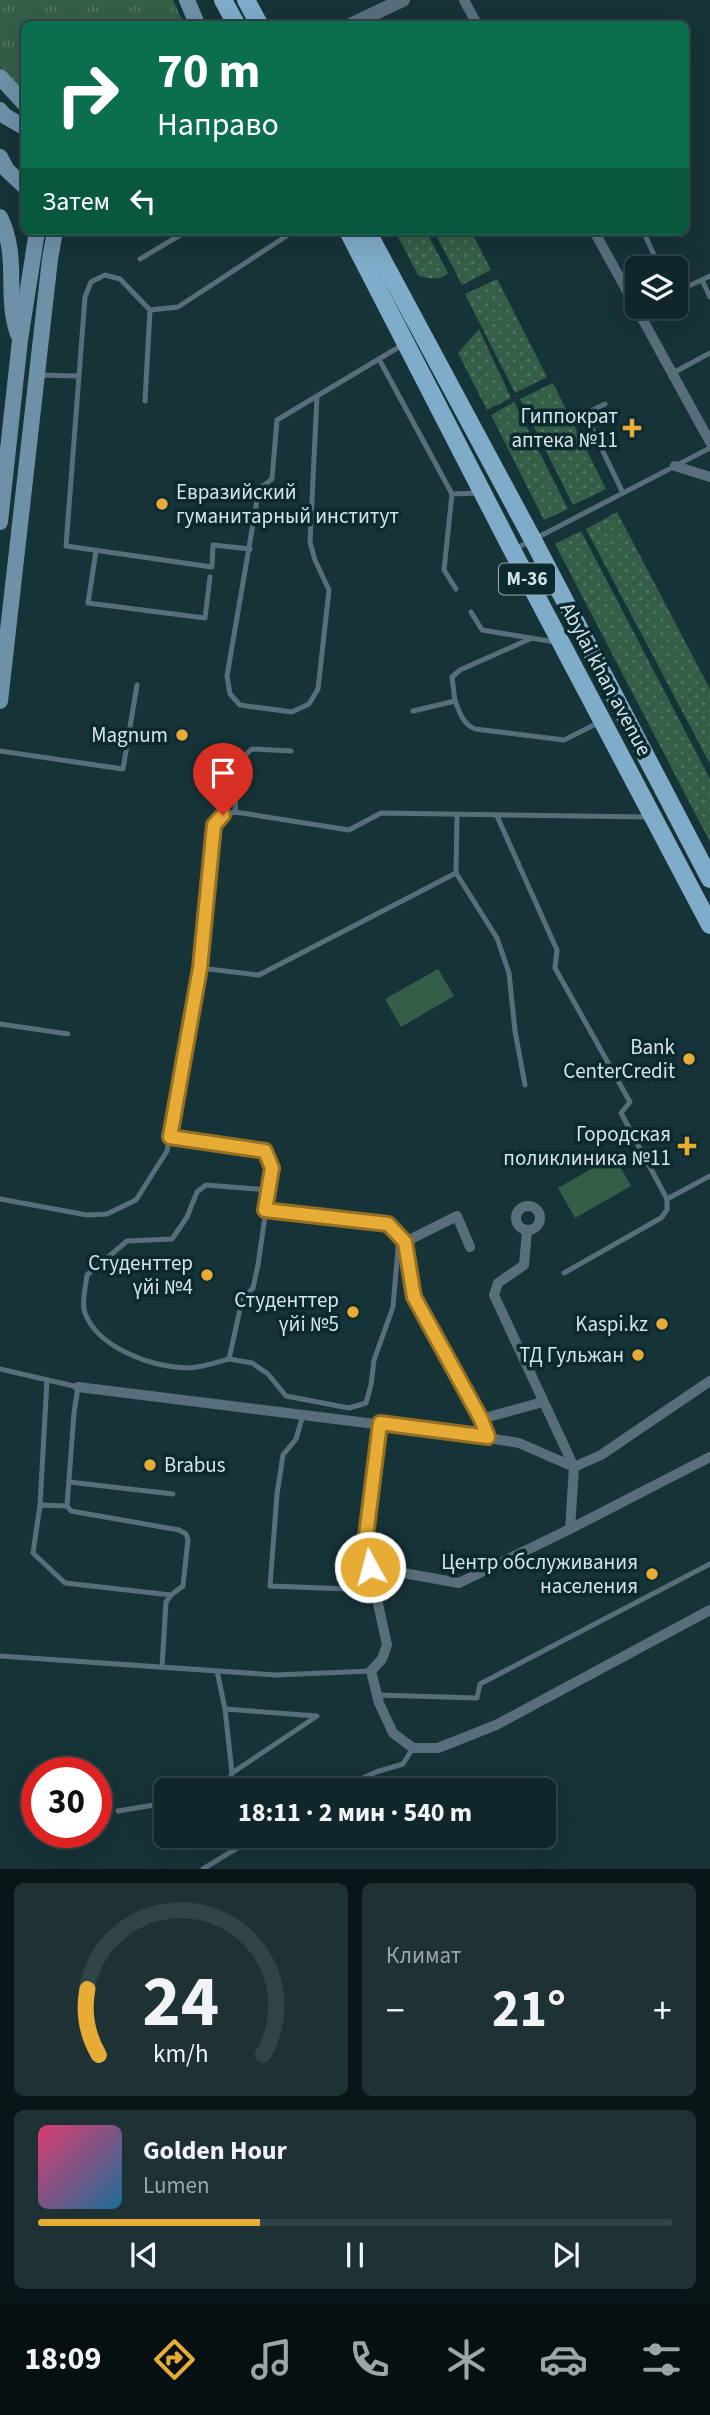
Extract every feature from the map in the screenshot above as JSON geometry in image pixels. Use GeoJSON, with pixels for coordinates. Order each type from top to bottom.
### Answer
{"type":"FeatureCollection","features":[{"type":"Feature","properties":{"kind":"main road"},"geometry":{"type":"LineString","coordinates":[[187,0],[196,21]]}},
{"type":"Feature","properties":{"kind":"main road"},"geometry":{"type":"LineString","coordinates":[[223,0],[234,21]]}},
{"type":"Feature","properties":{"kind":"main road"},"geometry":{"type":"LineString","coordinates":[[246,0],[256,21]]}},
{"type":"Feature","properties":{"kind":"main road"},"geometry":{"type":"LineString","coordinates":[[0,77],[21,100]]}},
{"type":"Feature","properties":{"kind":"main road"},"geometry":{"type":"LineString","coordinates":[[0,110],[21,125]]}},
{"type":"Feature","properties":{"kind":"main road"},"geometry":{"type":"LineString","coordinates":[[0,157],[7,170],[21,183]]}},
{"type":"Feature","properties":{"kind":"main road"},"geometry":{"type":"LineString","coordinates":[[0,217],[10,241],[14,321],[20,340]]}},
{"type":"Feature","properties":{"kind":"main road"},"geometry":{"type":"LineString","coordinates":[[0,522],[6,417],[36,235]]}},
{"type":"Feature","properties":{"kind":"main road"},"geometry":{"type":"LineString","coordinates":[[0,701],[54,235]]}},
{"type":"Feature","properties":{"kind":"main road","name":"Abylai khan avenue"},"geometry":{"type":"LineString","coordinates":[[350,235],[512,551],[710,925]]}},
{"type":"Feature","properties":{"kind":"main road","name":"Abylai khan avenue"},"geometry":{"type":"LineString","coordinates":[[369,235],[533,540],[710,879]]}},
{"type":"Feature","properties":{"kind":"street"},"geometry":{"type":"LineString","coordinates":[[358,21],[403,0]]}},
{"type":"Feature","properties":{"kind":"street"},"geometry":{"type":"LineString","coordinates":[[464,0],[475,21]]}},
{"type":"Feature","properties":{"kind":"street"},"geometry":{"type":"LineString","coordinates":[[596,235],[625,288]]}},
{"type":"Feature","properties":{"kind":"street"},"geometry":{"type":"LineString","coordinates":[[642,319],[710,442]]}},
{"type":"Feature","properties":{"kind":"street"},"geometry":{"type":"LineString","coordinates":[[675,466],[710,477]]}},
{"type":"Feature","properties":{"kind":"street"},"geometry":{"type":"LineString","coordinates":[[470,1247],[457,1216],[402,1239],[414,1297],[481,1419],[488,1437]]}},
{"type":"Feature","properties":{"kind":"street"},"geometry":{"type":"LineString","coordinates":[[527,1231],[524,1265],[498,1283],[494,1295],[574,1466],[570,1530]]}},
{"type":"Feature","properties":{"kind":"street"},"geometry":{"type":"LineString","coordinates":[[79,1387],[488,1437],[519,1443],[574,1466],[601,1455],[710,1381]]}},
{"type":"Feature","properties":{"kind":"street"},"geometry":{"type":"LineString","coordinates":[[481,1419],[543,1402]]}},
{"type":"Feature","properties":{"kind":"street"},"geometry":{"type":"LineString","coordinates":[[380,1423],[365,1544],[387,1645],[382,1659],[371,1671],[377,1695],[393,1733],[413,1748],[438,1748],[496,1725],[710,1609]]}},
{"type":"Feature","properties":{"kind":"street"},"geometry":{"type":"LineString","coordinates":[[370,1567],[460,1583],[570,1530],[710,1457]]}},
{"type":"Feature","properties":{"kind":"lane"},"geometry":{"type":"LineString","coordinates":[[139,259],[180,235]]}},
{"type":"Feature","properties":{"kind":"lane"},"geometry":{"type":"LineString","coordinates":[[150,310],[178,307],[288,235]]}},
{"type":"Feature","properties":{"kind":"lane"},"geometry":{"type":"LineString","coordinates":[[645,235],[654,256]]}},
{"type":"Feature","properties":{"kind":"lane"},"geometry":{"type":"LineString","coordinates":[[145,401],[150,310],[120,279],[105,275],[92,282],[85,297],[66,546],[212,567],[213,545],[250,549]]}},
{"type":"Feature","properties":{"kind":"lane"},"geometry":{"type":"LineString","coordinates":[[688,286],[710,276]]}},
{"type":"Feature","properties":{"kind":"lane"},"geometry":{"type":"LineString","coordinates":[[702,280],[710,297]]}},
{"type":"Feature","properties":{"kind":"lane"},"geometry":{"type":"LineString","coordinates":[[317,396],[310,542],[329,590],[318,689],[309,704],[292,712],[240,705],[230,694],[227,676],[258,489],[272,479],[277,419],[405,343]]}},
{"type":"Feature","properties":{"kind":"lane"},"geometry":{"type":"LineString","coordinates":[[672,374],[710,353]]}},
{"type":"Feature","properties":{"kind":"lane"},"geometry":{"type":"LineString","coordinates":[[379,359],[452,494],[444,570],[456,589]]}},
{"type":"Feature","properties":{"kind":"lane"},"geometry":{"type":"LineString","coordinates":[[37,374],[78,376]]}},
{"type":"Feature","properties":{"kind":"lane"},"geometry":{"type":"LineString","coordinates":[[605,404],[584,414],[623,493]]}},
{"type":"Feature","properties":{"kind":"lane"},"geometry":{"type":"LineString","coordinates":[[512,551],[710,448]]}},
{"type":"Feature","properties":{"kind":"lane"},"geometry":{"type":"LineString","coordinates":[[452,494],[483,493]]}},
{"type":"Feature","properties":{"kind":"lane"},"geometry":{"type":"LineString","coordinates":[[96,551],[88,603],[205,618],[211,577]]}},
{"type":"Feature","properties":{"kind":"lane"},"geometry":{"type":"LineString","coordinates":[[471,612],[482,630],[561,642]]}},
{"type":"Feature","properties":{"kind":"lane"},"geometry":{"type":"LineString","coordinates":[[532,638],[460,670],[452,677],[455,701],[468,726],[564,740],[602,721]]}},
{"type":"Feature","properties":{"kind":"lane"},"geometry":{"type":"LineString","coordinates":[[0,751],[123,769],[137,685]]}},
{"type":"Feature","properties":{"kind":"lane"},"geometry":{"type":"LineString","coordinates":[[413,711],[455,701]]}},
{"type":"Feature","properties":{"kind":"lane"},"geometry":{"type":"LineString","coordinates":[[235,812],[241,762],[246,753],[252,749],[291,751]]}},
{"type":"Feature","properties":{"kind":"lane"},"geometry":{"type":"LineString","coordinates":[[0,1199],[87,1215],[107,1214],[136,1200],[167,1151],[200,968],[214,825],[223,815],[235,812],[349,831],[381,813],[654,817]]}},
{"type":"Feature","properties":{"kind":"lane"},"geometry":{"type":"LineString","coordinates":[[457,815],[456,873],[497,938],[509,973],[515,1031],[525,1085]]}},
{"type":"Feature","properties":{"kind":"lane"},"geometry":{"type":"LineString","coordinates":[[497,816],[557,950],[555,968],[629,1102],[621,1113],[667,1199],[667,1210],[661,1218],[564,1273]]}},
{"type":"Feature","properties":{"kind":"lane"},"geometry":{"type":"LineString","coordinates":[[200,968],[258,975],[456,873]]}},
{"type":"Feature","properties":{"kind":"lane"},"geometry":{"type":"LineString","coordinates":[[0,1024],[68,1034]]}},
{"type":"Feature","properties":{"kind":"lane"},"geometry":{"type":"LineString","coordinates":[[170,1137],[265,1151],[272,1168],[253,1288],[242,1300],[229,1359]]}},
{"type":"Feature","properties":{"kind":"lane"},"geometry":{"type":"LineString","coordinates":[[667,1199],[710,1176]]}},
{"type":"Feature","properties":{"kind":"lane"},"geometry":{"type":"LineString","coordinates":[[265,1210],[388,1224],[402,1239],[393,1307],[374,1360],[372,1385],[366,1403],[349,1408],[286,1396],[268,1374],[252,1363],[229,1359],[186,1368],[146,1361],[121,1350],[100,1334],[84,1312],[87,1275],[127,1241],[172,1239],[187,1217],[197,1192],[205,1185],[269,1190]]}},
{"type":"Feature","properties":{"kind":"lane"},"geometry":{"type":"LineString","coordinates":[[0,1369],[79,1387],[74,1413],[67,1506],[71,1511],[155,1525],[186,1534],[188,1539],[183,1586],[170,1595],[166,1602],[162,1667]]}},
{"type":"Feature","properties":{"kind":"lane"},"geometry":{"type":"LineString","coordinates":[[47,1380],[40,1505],[33,1553],[65,1583],[170,1595]]}},
{"type":"Feature","properties":{"kind":"lane"},"geometry":{"type":"LineString","coordinates":[[303,1414],[296,1439],[284,1455],[277,1494],[270,1586],[373,1590]]}},
{"type":"Feature","properties":{"kind":"lane"},"geometry":{"type":"LineString","coordinates":[[69,1482],[173,1494]]}},
{"type":"Feature","properties":{"kind":"lane"},"geometry":{"type":"LineString","coordinates":[[40,1505],[67,1506]]}},
{"type":"Feature","properties":{"kind":"lane"},"geometry":{"type":"LineString","coordinates":[[377,1695],[477,1698],[480,1684],[710,1564]]}},
{"type":"Feature","properties":{"kind":"lane"},"geometry":{"type":"LineString","coordinates":[[0,1656],[276,1675],[371,1671]]}},
{"type":"Feature","properties":{"kind":"lane"},"geometry":{"type":"LineString","coordinates":[[217,1671],[225,1709],[232,1773],[230,1778]]}},
{"type":"Feature","properties":{"kind":"lane"},"geometry":{"type":"LineString","coordinates":[[225,1709],[317,1716],[232,1773]]}},
{"type":"Feature","properties":{"kind":"lane"},"geometry":{"type":"LineString","coordinates":[[363,1778],[403,1764],[413,1748]]}},
{"type":"Feature","properties":{"kind":"lane"},"geometry":{"type":"LineString","coordinates":[[118,1811],[154,1805]]}},
{"type":"Feature","properties":{"kind":"lane"},"geometry":{"type":"LineString","coordinates":[[203,1869],[237,1848]]}},
{"type":"Feature","properties":{"kind":"green space"},"geometry":{"type":"Polygon","coordinates":[[[0,0],[173,0],[183,21],[21,21],[21,89],[0,67],[0,0]]]}},
{"type":"Feature","properties":{"kind":"green space"},"geometry":{"type":"Polygon","coordinates":[[[397,235],[428,235],[448,273],[434,278],[418,275],[397,235]]]}},
{"type":"Feature","properties":{"kind":"green space"},"geometry":{"type":"Polygon","coordinates":[[[436,235],[473,235],[491,270],[462,285],[436,235]]]}},
{"type":"Feature","properties":{"kind":"green space"},"geometry":{"type":"Polygon","coordinates":[[[497,279],[547,377],[515,393],[465,294],[497,279]]]}},
{"type":"Feature","properties":{"kind":"green space"},"geometry":{"type":"Polygon","coordinates":[[[479,329],[511,398],[487,410],[458,353],[479,329]]]}},
{"type":"Feature","properties":{"kind":"green space"},"geometry":{"type":"Polygon","coordinates":[[[553,383],[606,489],[573,505],[520,399],[553,383]]]}},
{"type":"Feature","properties":{"kind":"green space"},"geometry":{"type":"Polygon","coordinates":[[[514,402],[568,509],[544,520],[491,415],[514,402]]]}},
{"type":"Feature","properties":{"kind":"green space"},"geometry":{"type":"Polygon","coordinates":[[[617,512],[710,689],[710,764],[586,529],[617,512]]]}},
{"type":"Feature","properties":{"kind":"green space"},"geometry":{"type":"Polygon","coordinates":[[[581,531],[710,779],[710,842],[555,544],[581,531]]]}},
{"type":"Feature","properties":{"kind":"green space"},"geometry":{"type":"Polygon","coordinates":[[[438,969],[454,996],[401,1027],[385,999],[438,969]]]}},
{"type":"Feature","properties":{"kind":"green space"},"geometry":{"type":"Polygon","coordinates":[[[614,1156],[631,1186],[575,1218],[558,1188],[614,1156]]]}},
{"type":"Feature","properties":{"kind":"place","name":"Гиппократ аптека №11"},"geometry":{"type":"Point","coordinates":[632,428]}},
{"type":"Feature","properties":{"kind":"place","name":"Евразийский гуманитарный институт"},"geometry":{"type":"Point","coordinates":[162,504]}},
{"type":"Feature","properties":{"kind":"place","name":"Magnum"},"geometry":{"type":"Point","coordinates":[182,735]}},
{"type":"Feature","properties":{"kind":"place","name":"Bank CenterCredit"},"geometry":{"type":"Point","coordinates":[689,1059]}},
{"type":"Feature","properties":{"kind":"place","name":"Городская поликлиника №11"},"geometry":{"type":"Point","coordinates":[687,1146]}},
{"type":"Feature","properties":{"kind":"place","name":"Студенттер үйі №4"},"geometry":{"type":"Point","coordinates":[207,1275]}},
{"type":"Feature","properties":{"kind":"place","name":"Студенттер үйі №5"},"geometry":{"type":"Point","coordinates":[353,1312]}},
{"type":"Feature","properties":{"kind":"place","name":"Kaspi.kz"},"geometry":{"type":"Point","coordinates":[662,1324]}},
{"type":"Feature","properties":{"kind":"place","name":"ТД Гульжан"},"geometry":{"type":"Point","coordinates":[638,1355]}},
{"type":"Feature","properties":{"kind":"place","name":"Brabus"},"geometry":{"type":"Point","coordinates":[150,1465]}},
{"type":"Feature","properties":{"kind":"place","name":"Центр обслуживания населения"},"geometry":{"type":"Point","coordinates":[652,1574]}},
{"type":"Feature","properties":{"kind":"route"},"geometry":{"type":"LineString","coordinates":[[223,815],[214,825],[200,968],[170,1137],[265,1151],[272,1168],[265,1210],[388,1224],[405,1242],[414,1297],[481,1419],[488,1437],[380,1423],[365,1544],[370,1567]]}}]}
